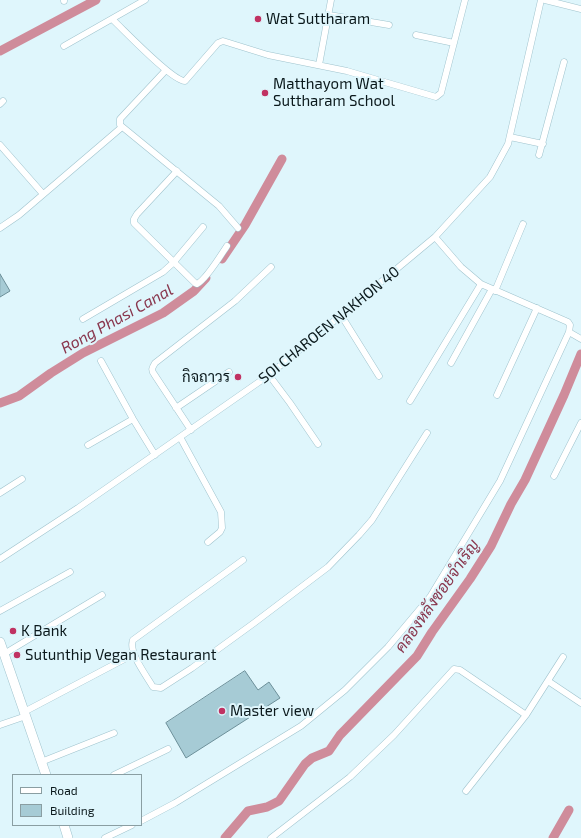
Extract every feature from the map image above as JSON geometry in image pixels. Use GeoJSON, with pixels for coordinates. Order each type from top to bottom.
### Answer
{"type":"FeatureCollection","features":[{"type":"Feature","properties":{"kind":"main road"},"geometry":{"type":"LineString","coordinates":[[0,642],[3,658],[25,714],[46,774]]}},
{"type":"Feature","properties":{"kind":"main road"},"geometry":{"type":"LineString","coordinates":[[64,826],[68,838]]}},
{"type":"Feature","properties":{"kind":"street"},"geometry":{"type":"LineString","coordinates":[[64,46],[145,0]]}},
{"type":"Feature","properties":{"kind":"street"},"geometry":{"type":"LineString","coordinates":[[319,65],[331,0]]}},
{"type":"Feature","properties":{"kind":"street"},"geometry":{"type":"LineString","coordinates":[[112,19],[166,70],[180,80],[185,81],[218,43],[223,41],[268,55],[347,71],[436,97],[441,94],[465,1],[458,0]]}},
{"type":"Feature","properties":{"kind":"street","name":"SOI CHAROEN NAKHON 40"},"geometry":{"type":"LineString","coordinates":[[0,559],[78,508],[269,375],[435,237],[490,177],[508,144],[540,0]]}},
{"type":"Feature","properties":{"kind":"street"},"geometry":{"type":"LineString","coordinates":[[545,0],[581,9]]}},
{"type":"Feature","properties":{"kind":"street"},"geometry":{"type":"LineString","coordinates":[[328,15],[389,25]]}},
{"type":"Feature","properties":{"kind":"street"},"geometry":{"type":"LineString","coordinates":[[416,35],[454,43]]}},
{"type":"Feature","properties":{"kind":"street"},"geometry":{"type":"LineString","coordinates":[[539,155],[564,62]]}},
{"type":"Feature","properties":{"kind":"street"},"geometry":{"type":"LineString","coordinates":[[166,70],[120,119],[119,124],[219,206],[238,228]]}},
{"type":"Feature","properties":{"kind":"street"},"geometry":{"type":"LineString","coordinates":[[0,228],[19,215],[122,127]]}},
{"type":"Feature","properties":{"kind":"street"},"geometry":{"type":"LineString","coordinates":[[510,137],[543,144]]}},
{"type":"Feature","properties":{"kind":"street"},"geometry":{"type":"LineString","coordinates":[[0,145],[43,194]]}},
{"type":"Feature","properties":{"kind":"street"},"geometry":{"type":"LineString","coordinates":[[177,171],[137,214],[134,219],[134,223],[195,283],[199,283],[227,246]]}},
{"type":"Feature","properties":{"kind":"street"},"geometry":{"type":"LineString","coordinates":[[450,363],[494,290],[523,224]]}},
{"type":"Feature","properties":{"kind":"street"},"geometry":{"type":"LineString","coordinates":[[83,319],[163,272],[174,263],[203,227]]}},
{"type":"Feature","properties":{"kind":"street"},"geometry":{"type":"LineString","coordinates":[[142,820],[175,803],[301,726],[345,690],[388,647],[430,597],[500,481],[569,332],[570,324],[537,308],[480,284],[461,267],[435,237]]}},
{"type":"Feature","properties":{"kind":"street"},"geometry":{"type":"LineString","coordinates":[[191,430],[152,371],[152,367],[155,363],[235,301],[271,267]]}},
{"type":"Feature","properties":{"kind":"street"},"geometry":{"type":"LineString","coordinates":[[410,400],[480,284]]}},
{"type":"Feature","properties":{"kind":"street"},"geometry":{"type":"LineString","coordinates":[[497,394],[537,308]]}},
{"type":"Feature","properties":{"kind":"street"},"geometry":{"type":"LineString","coordinates":[[341,315],[379,376]]}},
{"type":"Feature","properties":{"kind":"street"},"geometry":{"type":"LineString","coordinates":[[569,332],[581,339]]}},
{"type":"Feature","properties":{"kind":"street"},"geometry":{"type":"LineString","coordinates":[[101,361],[154,455]]}},
{"type":"Feature","properties":{"kind":"street"},"geometry":{"type":"LineString","coordinates":[[176,408],[229,372]]}},
{"type":"Feature","properties":{"kind":"street"},"geometry":{"type":"LineString","coordinates":[[269,375],[318,444]]}},
{"type":"Feature","properties":{"kind":"street"},"geometry":{"type":"LineString","coordinates":[[88,445],[133,419]]}},
{"type":"Feature","properties":{"kind":"street"},"geometry":{"type":"LineString","coordinates":[[554,476],[579,432],[581,424]]}},
{"type":"Feature","properties":{"kind":"street"},"geometry":{"type":"LineString","coordinates":[[243,560],[136,636],[131,647],[153,687],[161,688],[254,623],[328,567],[360,535],[372,520],[427,433]]}},
{"type":"Feature","properties":{"kind":"street"},"geometry":{"type":"LineString","coordinates":[[180,437],[221,512],[222,528],[220,532],[208,542]]}},
{"type":"Feature","properties":{"kind":"street"},"geometry":{"type":"LineString","coordinates":[[0,493],[22,479]]}},
{"type":"Feature","properties":{"kind":"street"},"geometry":{"type":"LineString","coordinates":[[0,611],[70,572]]}},
{"type":"Feature","properties":{"kind":"street"},"geometry":{"type":"LineString","coordinates":[[3,658],[102,595]]}},
{"type":"Feature","properties":{"kind":"street"},"geometry":{"type":"LineString","coordinates":[[0,725],[25,714],[134,654]]}},
{"type":"Feature","properties":{"kind":"street"},"geometry":{"type":"LineString","coordinates":[[466,792],[526,715],[563,657]]}},
{"type":"Feature","properties":{"kind":"street"},"geometry":{"type":"LineString","coordinates":[[271,838],[350,777],[394,735],[454,669],[460,670],[526,715]]}},
{"type":"Feature","properties":{"kind":"street"},"geometry":{"type":"LineString","coordinates":[[548,681],[581,703]]}},
{"type":"Feature","properties":{"kind":"street"},"geometry":{"type":"LineString","coordinates":[[41,762],[114,733]]}},
{"type":"Feature","properties":{"kind":"street"},"geometry":{"type":"LineString","coordinates":[[116,774],[168,749]]}},
{"type":"Feature","properties":{"kind":"street"},"geometry":{"type":"LineString","coordinates":[[105,838],[130,826]]}},
{"type":"Feature","properties":{"kind":"building"},"geometry":{"type":"Polygon","coordinates":[[[0,274],[10,291],[0,297],[0,274]]]}},
{"type":"Feature","properties":{"kind":"building","name":"Master view"},"geometry":{"type":"Polygon","coordinates":[[[245,671],[258,690],[269,682],[280,698],[186,758],[166,723],[245,671]]]}},
{"type":"Feature","properties":{"kind":"waterway"},"geometry":{"type":"LineString","coordinates":[[0,51],[96,0]]}},
{"type":"Feature","properties":{"kind":"waterway","name":"Rong Phasi Canal"},"geometry":{"type":"LineString","coordinates":[[222,259],[245,225],[282,159]]}},
{"type":"Feature","properties":{"kind":"waterway","name":"Rong Phasi Canal"},"geometry":{"type":"LineString","coordinates":[[0,403],[19,396],[51,373],[83,353],[163,313],[194,291],[206,278]]}},
{"type":"Feature","properties":{"kind":"waterway","name":"คลองหลังซอยจำเริญ"},"geometry":{"type":"LineString","coordinates":[[225,838],[248,811],[267,807],[279,801],[305,764],[312,758],[329,751],[340,735],[417,656],[491,546],[511,504],[525,480],[581,354]]}},
{"type":"Feature","properties":{"kind":"waterway"},"geometry":{"type":"LineString","coordinates":[[553,838],[569,810]]}},
{"type":"Feature","properties":{"kind":"place","name":"Wat Suttharam"},"geometry":{"type":"Point","coordinates":[258,19]}},
{"type":"Feature","properties":{"kind":"place","name":"Matthayom Wat Suttharam School"},"geometry":{"type":"Point","coordinates":[265,93]}},
{"type":"Feature","properties":{"kind":"place","name":"กิจถาวร"},"geometry":{"type":"Point","coordinates":[238,377]}},
{"type":"Feature","properties":{"kind":"place","name":"K Bank"},"geometry":{"type":"Point","coordinates":[13,631]}},
{"type":"Feature","properties":{"kind":"place","name":"Sutunthip Vegan Restaurant"},"geometry":{"type":"Point","coordinates":[17,655]}},
{"type":"Feature","properties":{"kind":"place","name":"Master view"},"geometry":{"type":"Point","coordinates":[222,711]}}]}
